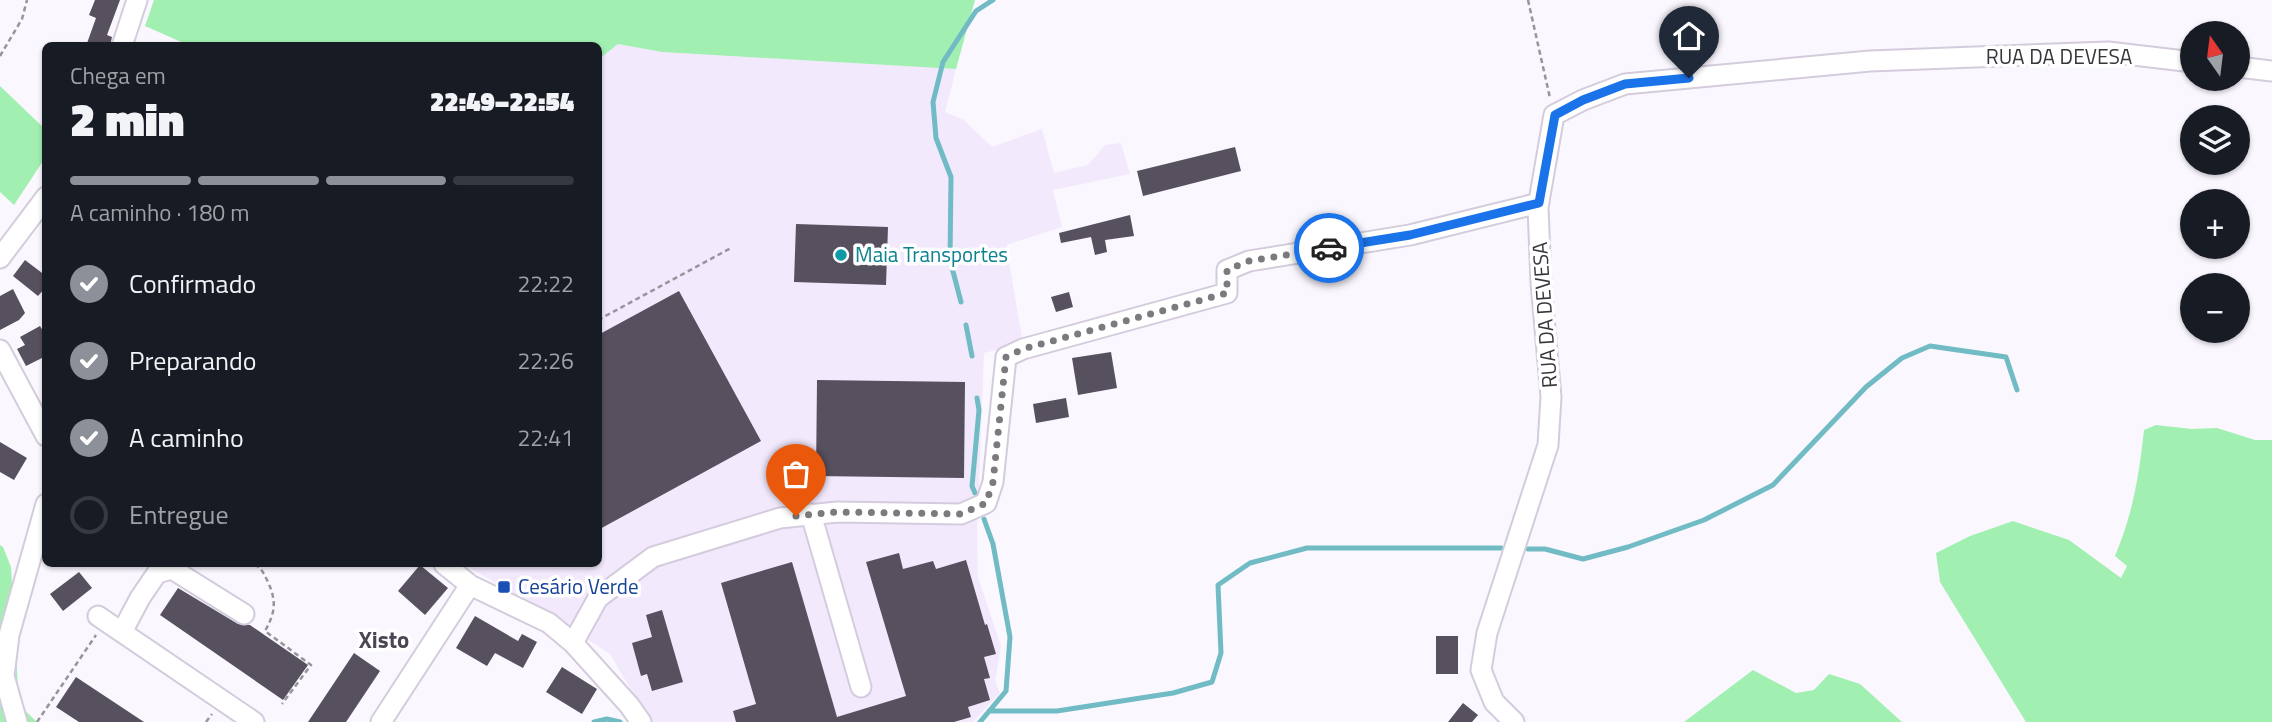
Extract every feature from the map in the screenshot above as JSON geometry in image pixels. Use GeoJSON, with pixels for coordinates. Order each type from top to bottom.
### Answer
{"type":"FeatureCollection","features":[{"type":"Feature","properties":{"kind":"street"},"geometry":{"type":"LineString","coordinates":[[123,42],[137,0]]}},
{"type":"Feature","properties":{"kind":"street","name":"RUA DA DEVESA"},"geometry":{"type":"LineString","coordinates":[[1514,722],[1494,702],[1481,670],[1487,633],[1548,445],[1551,397],[1541,283],[1539,203],[1555,115],[1583,100],[1625,84],[1870,61],[2108,52],[2180,60]]}},
{"type":"Feature","properties":{"kind":"street"},"geometry":{"type":"LineString","coordinates":[[2250,68],[2272,71]]}},
{"type":"Feature","properties":{"kind":"street"},"geometry":{"type":"LineString","coordinates":[[0,258],[42,202]]}},
{"type":"Feature","properties":{"kind":"street"},"geometry":{"type":"LineString","coordinates":[[573,643],[598,598],[653,557],[780,518],[836,512],[961,514],[986,503],[993,482],[1006,357],[1023,349],[1227,293],[1227,270],[1249,261],[1410,235],[1539,203]]}},
{"type":"Feature","properties":{"kind":"street"},"geometry":{"type":"LineString","coordinates":[[0,350],[42,429]]}},
{"type":"Feature","properties":{"kind":"street"},"geometry":{"type":"LineString","coordinates":[[811,514],[862,687]]}},
{"type":"Feature","properties":{"kind":"street"},"geometry":{"type":"LineString","coordinates":[[17,722],[4,676],[9,635],[42,518]]}},
{"type":"Feature","properties":{"kind":"street"},"geometry":{"type":"LineString","coordinates":[[448,567],[470,585],[549,622],[573,643],[641,722]]}},
{"type":"Feature","properties":{"kind":"street"},"geometry":{"type":"LineString","coordinates":[[122,632],[157,573],[172,569],[244,614]]}},
{"type":"Feature","properties":{"kind":"street"},"geometry":{"type":"LineString","coordinates":[[381,722],[470,585]]}},
{"type":"Feature","properties":{"kind":"street"},"geometry":{"type":"LineString","coordinates":[[102,618],[254,722]]}},
{"type":"Feature","properties":{"kind":"path"},"geometry":{"type":"LineString","coordinates":[[0,56],[22,19],[27,0]]}},
{"type":"Feature","properties":{"kind":"path"},"geometry":{"type":"LineString","coordinates":[[1528,0],[1555,115]]}},
{"type":"Feature","properties":{"kind":"path"},"geometry":{"type":"LineString","coordinates":[[602,318],[731,248]]}},
{"type":"Feature","properties":{"kind":"path"},"geometry":{"type":"LineString","coordinates":[[260,567],[275,597],[275,609],[265,631],[311,664],[282,705]]}},
{"type":"Feature","properties":{"kind":"path"},"geometry":{"type":"LineString","coordinates":[[37,722],[102,618]]}},
{"type":"Feature","properties":{"kind":"shaded area"},"geometry":{"type":"Polygon","coordinates":[[[618,44],[662,52],[956,69],[945,112],[964,120],[992,147],[1042,129],[1054,173],[1088,165],[1105,145],[1121,143],[1130,174],[1053,190],[1062,227],[1006,245],[1023,343],[984,353],[977,535],[978,577],[1001,646],[995,681],[1000,693],[973,722],[650,722],[610,654],[468,567],[602,567],[602,56],[618,44]]]}},
{"type":"Feature","properties":{"kind":"green space"},"geometry":{"type":"Polygon","coordinates":[[[154,0],[975,0],[956,69],[662,52],[618,44],[602,57],[602,42],[181,42],[145,26],[154,0]]]}},
{"type":"Feature","properties":{"kind":"green space"},"geometry":{"type":"Polygon","coordinates":[[[0,86],[42,126],[42,163],[14,205],[0,192],[0,86]]]}},
{"type":"Feature","properties":{"kind":"green space"},"geometry":{"type":"Polygon","coordinates":[[[2156,425],[2192,429],[2217,428],[2255,440],[2272,440],[2272,722],[2026,722],[1940,582],[1936,553],[1970,536],[2013,521],[2069,540],[2121,578],[2127,566],[2115,556],[2134,494],[2144,430],[2156,425]]]}},
{"type":"Feature","properties":{"kind":"green space"},"geometry":{"type":"Polygon","coordinates":[[[0,545],[11,567],[19,705],[37,722],[0,722],[0,545]]]}},
{"type":"Feature","properties":{"kind":"green space"},"geometry":{"type":"Polygon","coordinates":[[[1753,670],[1796,693],[1814,690],[1829,674],[1860,684],[1902,722],[1684,722],[1753,670]]]}},
{"type":"Feature","properties":{"kind":"building"},"geometry":{"type":"Polygon","coordinates":[[[95,0],[120,0],[107,35],[112,37],[111,42],[87,42],[96,18],[89,15],[95,0]]]}},
{"type":"Feature","properties":{"kind":"building"},"geometry":{"type":"Polygon","coordinates":[[[1235,147],[1241,171],[1143,196],[1137,171],[1235,147]]]}},
{"type":"Feature","properties":{"kind":"building"},"geometry":{"type":"Polygon","coordinates":[[[1130,215],[1134,236],[1105,240],[1107,252],[1095,255],[1091,237],[1061,243],[1059,233],[1130,215]]]}},
{"type":"Feature","properties":{"kind":"building","name":"Maia Transportes"},"geometry":{"type":"Polygon","coordinates":[[[796,224],[888,227],[886,285],[794,282],[796,224]]]}},
{"type":"Feature","properties":{"kind":"building"},"geometry":{"type":"Polygon","coordinates":[[[25,260],[42,273],[42,292],[38,296],[13,276],[25,260]]]}},
{"type":"Feature","properties":{"kind":"building"},"geometry":{"type":"Polygon","coordinates":[[[13,289],[25,313],[19,320],[0,330],[0,296],[13,289]]]}},
{"type":"Feature","properties":{"kind":"building"},"geometry":{"type":"Polygon","coordinates":[[[679,291],[761,441],[602,528],[602,333],[679,291]]]}},
{"type":"Feature","properties":{"kind":"building"},"geometry":{"type":"Polygon","coordinates":[[[1069,292],[1073,307],[1056,312],[1051,297],[1069,292]]]}},
{"type":"Feature","properties":{"kind":"building"},"geometry":{"type":"Polygon","coordinates":[[[40,326],[42,358],[26,366],[17,349],[25,345],[20,337],[40,326]]]}},
{"type":"Feature","properties":{"kind":"building"},"geometry":{"type":"Polygon","coordinates":[[[1111,352],[1117,388],[1078,395],[1072,358],[1111,352]]]}},
{"type":"Feature","properties":{"kind":"building"},"geometry":{"type":"Polygon","coordinates":[[[817,380],[965,382],[964,478],[816,476],[817,380]]]}},
{"type":"Feature","properties":{"kind":"building"},"geometry":{"type":"Polygon","coordinates":[[[1066,398],[1069,417],[1036,423],[1033,404],[1066,398]]]}},
{"type":"Feature","properties":{"kind":"building"},"geometry":{"type":"Polygon","coordinates":[[[0,442],[27,458],[14,480],[0,472],[0,442]]]}},
{"type":"Feature","properties":{"kind":"building"},"geometry":{"type":"Polygon","coordinates":[[[899,553],[903,569],[933,561],[936,569],[966,560],[996,654],[984,657],[990,678],[984,679],[990,700],[968,707],[971,717],[954,722],[736,722],[733,711],[756,704],[721,583],[792,562],[837,717],[906,696],[866,562],[899,553]]]}},
{"type":"Feature","properties":{"kind":"building"},"geometry":{"type":"Polygon","coordinates":[[[418,567],[422,567],[448,588],[425,615],[398,591],[418,567]]]}},
{"type":"Feature","properties":{"kind":"building"},"geometry":{"type":"Polygon","coordinates":[[[79,572],[92,588],[63,611],[50,594],[79,572]]]}},
{"type":"Feature","properties":{"kind":"building"},"geometry":{"type":"Polygon","coordinates":[[[178,588],[238,624],[250,625],[308,665],[283,700],[160,615],[178,588]]]}},
{"type":"Feature","properties":{"kind":"building"},"geometry":{"type":"Polygon","coordinates":[[[662,610],[683,682],[652,691],[647,674],[641,676],[632,643],[652,637],[646,615],[662,610]]]}},
{"type":"Feature","properties":{"kind":"building"},"geometry":{"type":"Polygon","coordinates":[[[475,616],[518,641],[522,634],[537,642],[523,668],[495,653],[487,666],[456,648],[475,616]]]}},
{"type":"Feature","properties":{"kind":"building"},"geometry":{"type":"Polygon","coordinates":[[[1436,636],[1458,636],[1458,674],[1436,674],[1436,636]]]}},
{"type":"Feature","properties":{"kind":"building"},"geometry":{"type":"Polygon","coordinates":[[[354,653],[380,671],[346,722],[308,722],[354,653]]]}},
{"type":"Feature","properties":{"kind":"building"},"geometry":{"type":"Polygon","coordinates":[[[562,667],[597,689],[582,714],[546,692],[562,667]]]}},
{"type":"Feature","properties":{"kind":"building"},"geometry":{"type":"Polygon","coordinates":[[[76,677],[144,722],[79,722],[56,707],[76,677]]]}},
{"type":"Feature","properties":{"kind":"building"},"geometry":{"type":"Polygon","coordinates":[[[1463,703],[1478,715],[1472,722],[1448,722],[1463,703]]]}},
{"type":"Feature","properties":{"kind":"waterway"},"geometry":{"type":"LineString","coordinates":[[961,302],[950,260],[951,177],[936,138],[933,102],[943,62],[976,11],[993,0]]}},
{"type":"Feature","properties":{"kind":"waterway"},"geometry":{"type":"LineString","coordinates":[[966,325],[972,356]]}},
{"type":"Feature","properties":{"kind":"waterway"},"geometry":{"type":"LineString","coordinates":[[1528,549],[1545,549],[1583,559],[1628,547],[1704,520],[1773,485],[1866,387],[1902,358],[1930,346],[2006,357],[2017,390]]}},
{"type":"Feature","properties":{"kind":"waterway"},"geometry":{"type":"LineString","coordinates":[[975,493],[972,486],[979,410],[977,398]]}},
{"type":"Feature","properties":{"kind":"waterway"},"geometry":{"type":"LineString","coordinates":[[980,722],[1006,691],[1010,637],[993,544],[984,519]]}},
{"type":"Feature","properties":{"kind":"waterway"},"geometry":{"type":"LineString","coordinates":[[989,711],[1057,711],[1173,693],[1212,682],[1221,653],[1218,585],[1250,563],[1307,548],[1501,548]]}},
{"type":"Feature","properties":{"kind":"waterway"},"geometry":{"type":"LineString","coordinates":[[594,722],[607,719],[620,722]]}},
{"type":"Feature","properties":{"kind":"way so far"},"geometry":{"type":"LineString","coordinates":[[796,516],[836,512],[961,514],[986,503],[993,482],[1006,357],[1023,349],[1227,293],[1227,270],[1249,261],[1329,248]]}},
{"type":"Feature","properties":{"kind":"place","name":"Maia Transportes"},"geometry":{"type":"Point","coordinates":[841,255]}},
{"type":"Feature","properties":{"kind":"place","name":"Cesário Verde"},"geometry":{"type":"Point","coordinates":[504,587]}},
{"type":"Feature","properties":{"kind":"district","name":"Xisto"},"geometry":{"type":"Point","coordinates":[384,640]}},
{"type":"Feature","properties":{"kind":"route"},"geometry":{"type":"LineString","coordinates":[[1329,248],[1410,235],[1539,203],[1555,115],[1583,100],[1625,84],[1689,78]]}}]}
